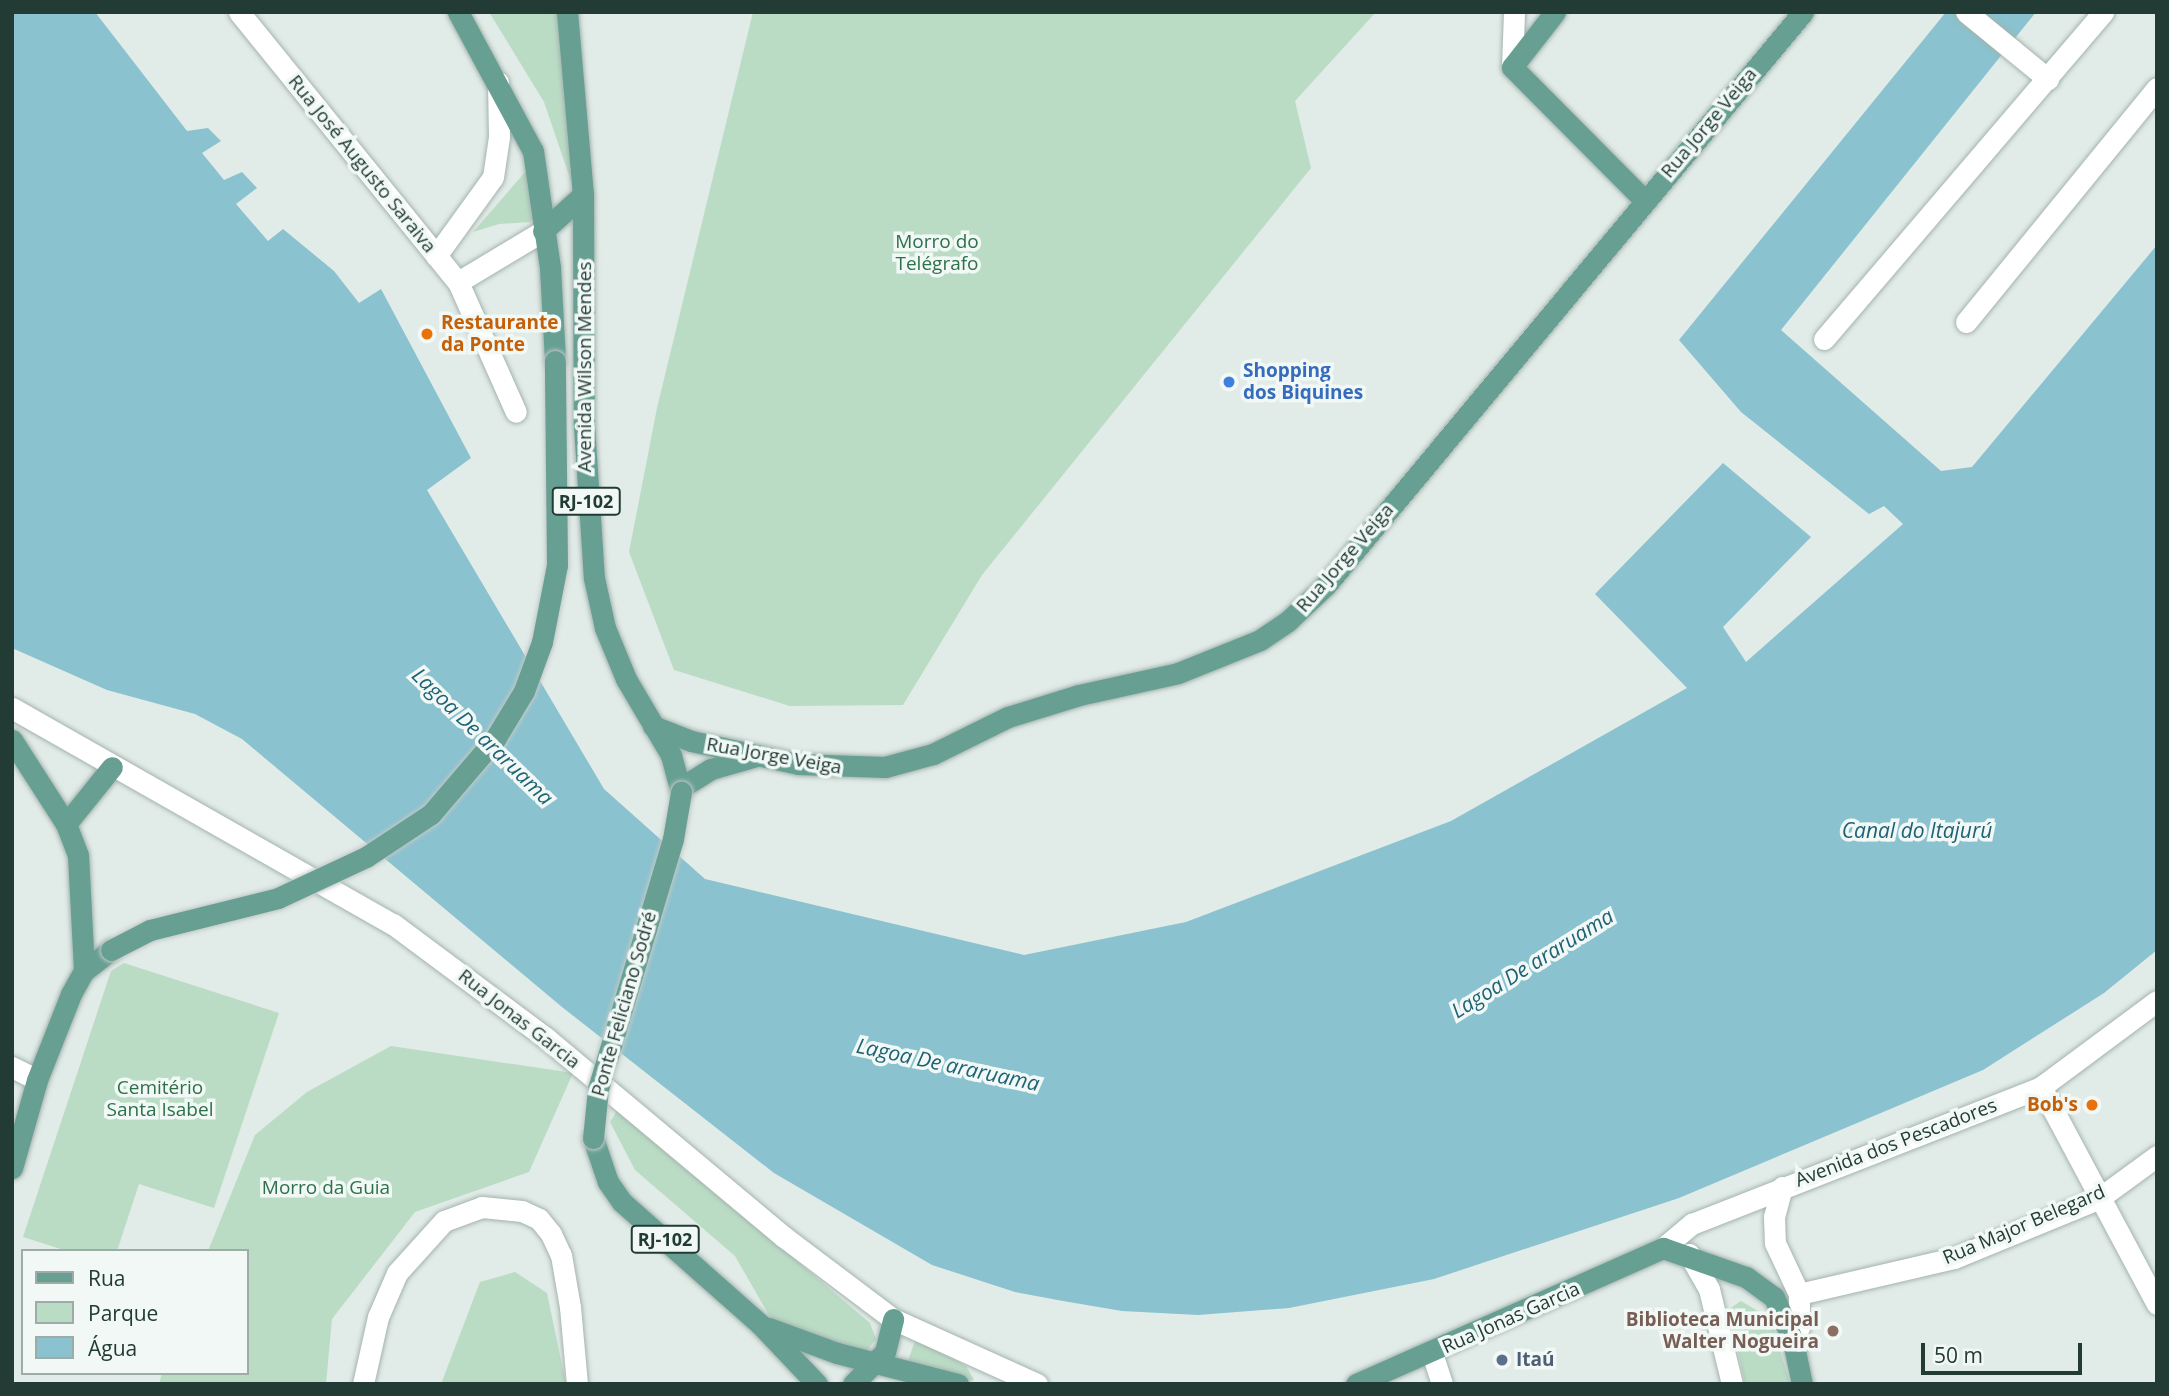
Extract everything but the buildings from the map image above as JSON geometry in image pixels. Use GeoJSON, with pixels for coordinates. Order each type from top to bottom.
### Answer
{"type":"FeatureCollection","features":[{"type":"Feature","properties":{"kind":"main road","name":"Avenida Wilson Mendes"},"geometry":{"type":"LineString","coordinates":[[84,971],[111,950],[150,930],[278,898],[366,858],[430,814],[495,739],[524,691],[542,642],[557,565],[555,361],[550,268],[533,151],[458,12]]}},
{"type":"Feature","properties":{"kind":"main road","name":"Avenida Wilson Mendes"},"geometry":{"type":"LineString","coordinates":[[567,12],[583,195],[588,534],[605,628],[626,679],[671,755],[681,790]]}},
{"type":"Feature","properties":{"kind":"main road"},"geometry":{"type":"LineString","coordinates":[[1555,12],[1512,67],[1644,200]]}},
{"type":"Feature","properties":{"kind":"main road","name":"Rua Jorge Veiga"},"geometry":{"type":"LineString","coordinates":[[653,726],[755,756],[861,770],[909,762],[1008,717],[1079,695],[1178,673],[1260,640],[1289,621],[1326,584],[1803,12]]}},
{"type":"Feature","properties":{"kind":"main road"},"geometry":{"type":"LineString","coordinates":[[543,231],[583,195]]}},
{"type":"Feature","properties":{"kind":"main road"},"geometry":{"type":"LineString","coordinates":[[12,740],[66,824],[83,881],[84,971]]}},
{"type":"Feature","properties":{"kind":"main road"},"geometry":{"type":"LineString","coordinates":[[681,790],[711,769],[755,756]]}},
{"type":"Feature","properties":{"kind":"main road"},"geometry":{"type":"LineString","coordinates":[[66,824],[112,767]]}},
{"type":"Feature","properties":{"kind":"main road","name":"Ponte Feliciano Sodré"},"geometry":{"type":"LineString","coordinates":[[681,790],[669,852],[598,1089],[593,1138],[608,1182],[622,1202],[760,1324]]}},
{"type":"Feature","properties":{"kind":"main road","name":"RJ-102"},"geometry":{"type":"LineString","coordinates":[[12,1168],[37,1080],[84,971]]}},
{"type":"Feature","properties":{"kind":"main road"},"geometry":{"type":"LineString","coordinates":[[1663,1248],[1689,1254],[1746,1277],[1773,1297],[1793,1341],[1802,1384]]}},
{"type":"Feature","properties":{"kind":"main road","name":"Rua Jonas Garcia"},"geometry":{"type":"LineString","coordinates":[[1361,1383],[1663,1248]]}},
{"type":"Feature","properties":{"kind":"main road"},"geometry":{"type":"LineString","coordinates":[[853,1384],[891,1337],[893,1319]]}},
{"type":"Feature","properties":{"kind":"main road"},"geometry":{"type":"LineString","coordinates":[[760,1324],[815,1347],[875,1360],[958,1384]]}},
{"type":"Feature","properties":{"kind":"main road","name":"RJ-102"},"geometry":{"type":"LineString","coordinates":[[760,1324],[817,1384]]}},
{"type":"Feature","properties":{"kind":"street","name":"Rua José Augusto Saraiva"},"geometry":{"type":"LineString","coordinates":[[239,12],[458,282],[516,412]]}},
{"type":"Feature","properties":{"kind":"street"},"geometry":{"type":"LineString","coordinates":[[1512,67],[1514,12]]}},
{"type":"Feature","properties":{"kind":"street"},"geometry":{"type":"LineString","coordinates":[[1966,12],[2048,79]]}},
{"type":"Feature","properties":{"kind":"street"},"geometry":{"type":"LineString","coordinates":[[1824,339],[2103,12]]}},
{"type":"Feature","properties":{"kind":"street"},"geometry":{"type":"LineString","coordinates":[[436,256],[493,177],[499,137],[498,82]]}},
{"type":"Feature","properties":{"kind":"street"},"geometry":{"type":"LineString","coordinates":[[1966,322],[2157,88]]}},
{"type":"Feature","properties":{"kind":"street"},"geometry":{"type":"LineString","coordinates":[[458,282],[543,231]]}},
{"type":"Feature","properties":{"kind":"street","name":"Rua Jonas Garcia"},"geometry":{"type":"LineString","coordinates":[[12,708],[393,924],[546,1038],[784,1237],[893,1319],[1037,1384]]}},
{"type":"Feature","properties":{"kind":"street","name":"Avenida dos Pescadores"},"geometry":{"type":"LineString","coordinates":[[1663,1248],[1692,1224],[2041,1087],[2157,1001]]}},
{"type":"Feature","properties":{"kind":"street"},"geometry":{"type":"LineString","coordinates":[[12,1067],[37,1080]]}},
{"type":"Feature","properties":{"kind":"street"},"geometry":{"type":"LineString","coordinates":[[2041,1087],[2098,1199],[2157,1304]]}},
{"type":"Feature","properties":{"kind":"street","name":"Rua Major Belegard"},"geometry":{"type":"LineString","coordinates":[[1799,1294],[1954,1258],[2098,1199],[2157,1156]]}},
{"type":"Feature","properties":{"kind":"street"},"geometry":{"type":"LineString","coordinates":[[1782,1187],[1774,1217],[1775,1243],[1786,1275],[1799,1294],[1799,1327],[1793,1341]]}},
{"type":"Feature","properties":{"kind":"street"},"geometry":{"type":"LineString","coordinates":[[363,1384],[378,1317],[397,1273],[424,1239],[461,1212],[505,1207],[539,1219],[561,1255],[578,1384]]}},
{"type":"Feature","properties":{"kind":"street"},"geometry":{"type":"LineString","coordinates":[[1689,1254],[1709,1289],[1732,1384]]}},
{"type":"Feature","properties":{"kind":"street"},"geometry":{"type":"LineString","coordinates":[[1432,1353],[1442,1384]]}},
{"type":"Feature","properties":{"kind":"green space"},"geometry":{"type":"Polygon","coordinates":[[[489,12],[559,12],[571,181],[544,102],[489,12]]]}},
{"type":"Feature","properties":{"kind":"green space","name":"Morro do Telégrafo"},"geometry":{"type":"Polygon","coordinates":[[[753,12],[1376,12],[1295,101],[1311,168],[982,575],[903,705],[790,706],[674,670],[629,552],[657,408],[753,12]]]}},
{"type":"Feature","properties":{"kind":"green space"},"geometry":{"type":"Polygon","coordinates":[[[526,171],[535,217],[530,222],[499,224],[473,232],[526,171]]]}},
{"type":"Feature","properties":{"kind":"green space","name":"Cemitério Santa Isabel"},"geometry":{"type":"Polygon","coordinates":[[[124,963],[279,1013],[214,1208],[139,1184],[118,1249],[61,1249],[23,1237],[111,971],[124,963]]]}},
{"type":"Feature","properties":{"kind":"green space","name":"Morro da Guia"},"geometry":{"type":"Polygon","coordinates":[[[391,1046],[573,1073],[529,1172],[415,1212],[332,1319],[326,1384],[159,1384],[161,1375],[248,1375],[248,1249],[209,1249],[255,1135],[307,1092],[391,1046]]]}},
{"type":"Feature","properties":{"kind":"green space"},"geometry":{"type":"Polygon","coordinates":[[[618,1109],[870,1323],[876,1339],[866,1352],[778,1331],[735,1256],[635,1170],[610,1122],[618,1109]]]}},
{"type":"Feature","properties":{"kind":"green space"},"geometry":{"type":"Polygon","coordinates":[[[515,1272],[547,1293],[566,1384],[441,1384],[480,1282],[515,1272]]]}},
{"type":"Feature","properties":{"kind":"green space"},"geometry":{"type":"Polygon","coordinates":[[[1741,1301],[1771,1319],[1790,1384],[1745,1384],[1729,1309],[1741,1301]]]}},
{"type":"Feature","properties":{"kind":"green space"},"geometry":{"type":"Polygon","coordinates":[[[916,1338],[966,1366],[974,1380],[946,1384],[903,1375],[916,1338]]]}},
{"type":"Feature","properties":{"kind":"water","name":"Canal do Itajurú"},"geometry":{"type":"Polygon","coordinates":[[[12,12],[95,12],[187,131],[208,128],[221,141],[202,153],[224,180],[242,172],[257,188],[236,204],[268,241],[283,229],[334,271],[359,303],[381,289],[471,458],[427,490],[604,789],[705,879],[1024,955],[1186,922],[1451,821],[1687,688],[1595,594],[1723,463],[1811,537],[1723,627],[1746,662],[1903,524],[1884,506],[1869,514],[1741,412],[1679,340],[1946,12],[2036,12],[1781,330],[1941,471],[1972,467],[2157,245],[2157,950],[2104,993],[1983,1070],[1679,1198],[1434,1279],[1289,1308],[1198,1315],[1122,1311],[1015,1292],[932,1265],[774,1173],[562,1007],[242,739],[195,714],[107,690],[12,648],[12,12]]]}},
{"type":"Feature","properties":{"kind":"place","name":"Restaurante da Ponte"},"geometry":{"type":"Point","coordinates":[427,334]}},
{"type":"Feature","properties":{"kind":"place","name":"Shopping dos Biquines"},"geometry":{"type":"Point","coordinates":[1229,382]}},
{"type":"Feature","properties":{"kind":"place","name":"Bob's"},"geometry":{"type":"Point","coordinates":[2092,1105]}},
{"type":"Feature","properties":{"kind":"place","name":"Biblioteca Municipal Walter Nogueira"},"geometry":{"type":"Point","coordinates":[1833,1331]}},
{"type":"Feature","properties":{"kind":"place","name":"Itaú"},"geometry":{"type":"Point","coordinates":[1502,1360]}},
{"type":"Feature","properties":{"kind":"water label","name":"Lagoa De araruama"},"geometry":{"type":"Point","coordinates":[483,736]}},
{"type":"Feature","properties":{"kind":"water label","name":"Lagoa De araruama"},"geometry":{"type":"Point","coordinates":[1532,963]}},
{"type":"Feature","properties":{"kind":"water label","name":"Lagoa De araruama"},"geometry":{"type":"Point","coordinates":[948,1064]}}]}
